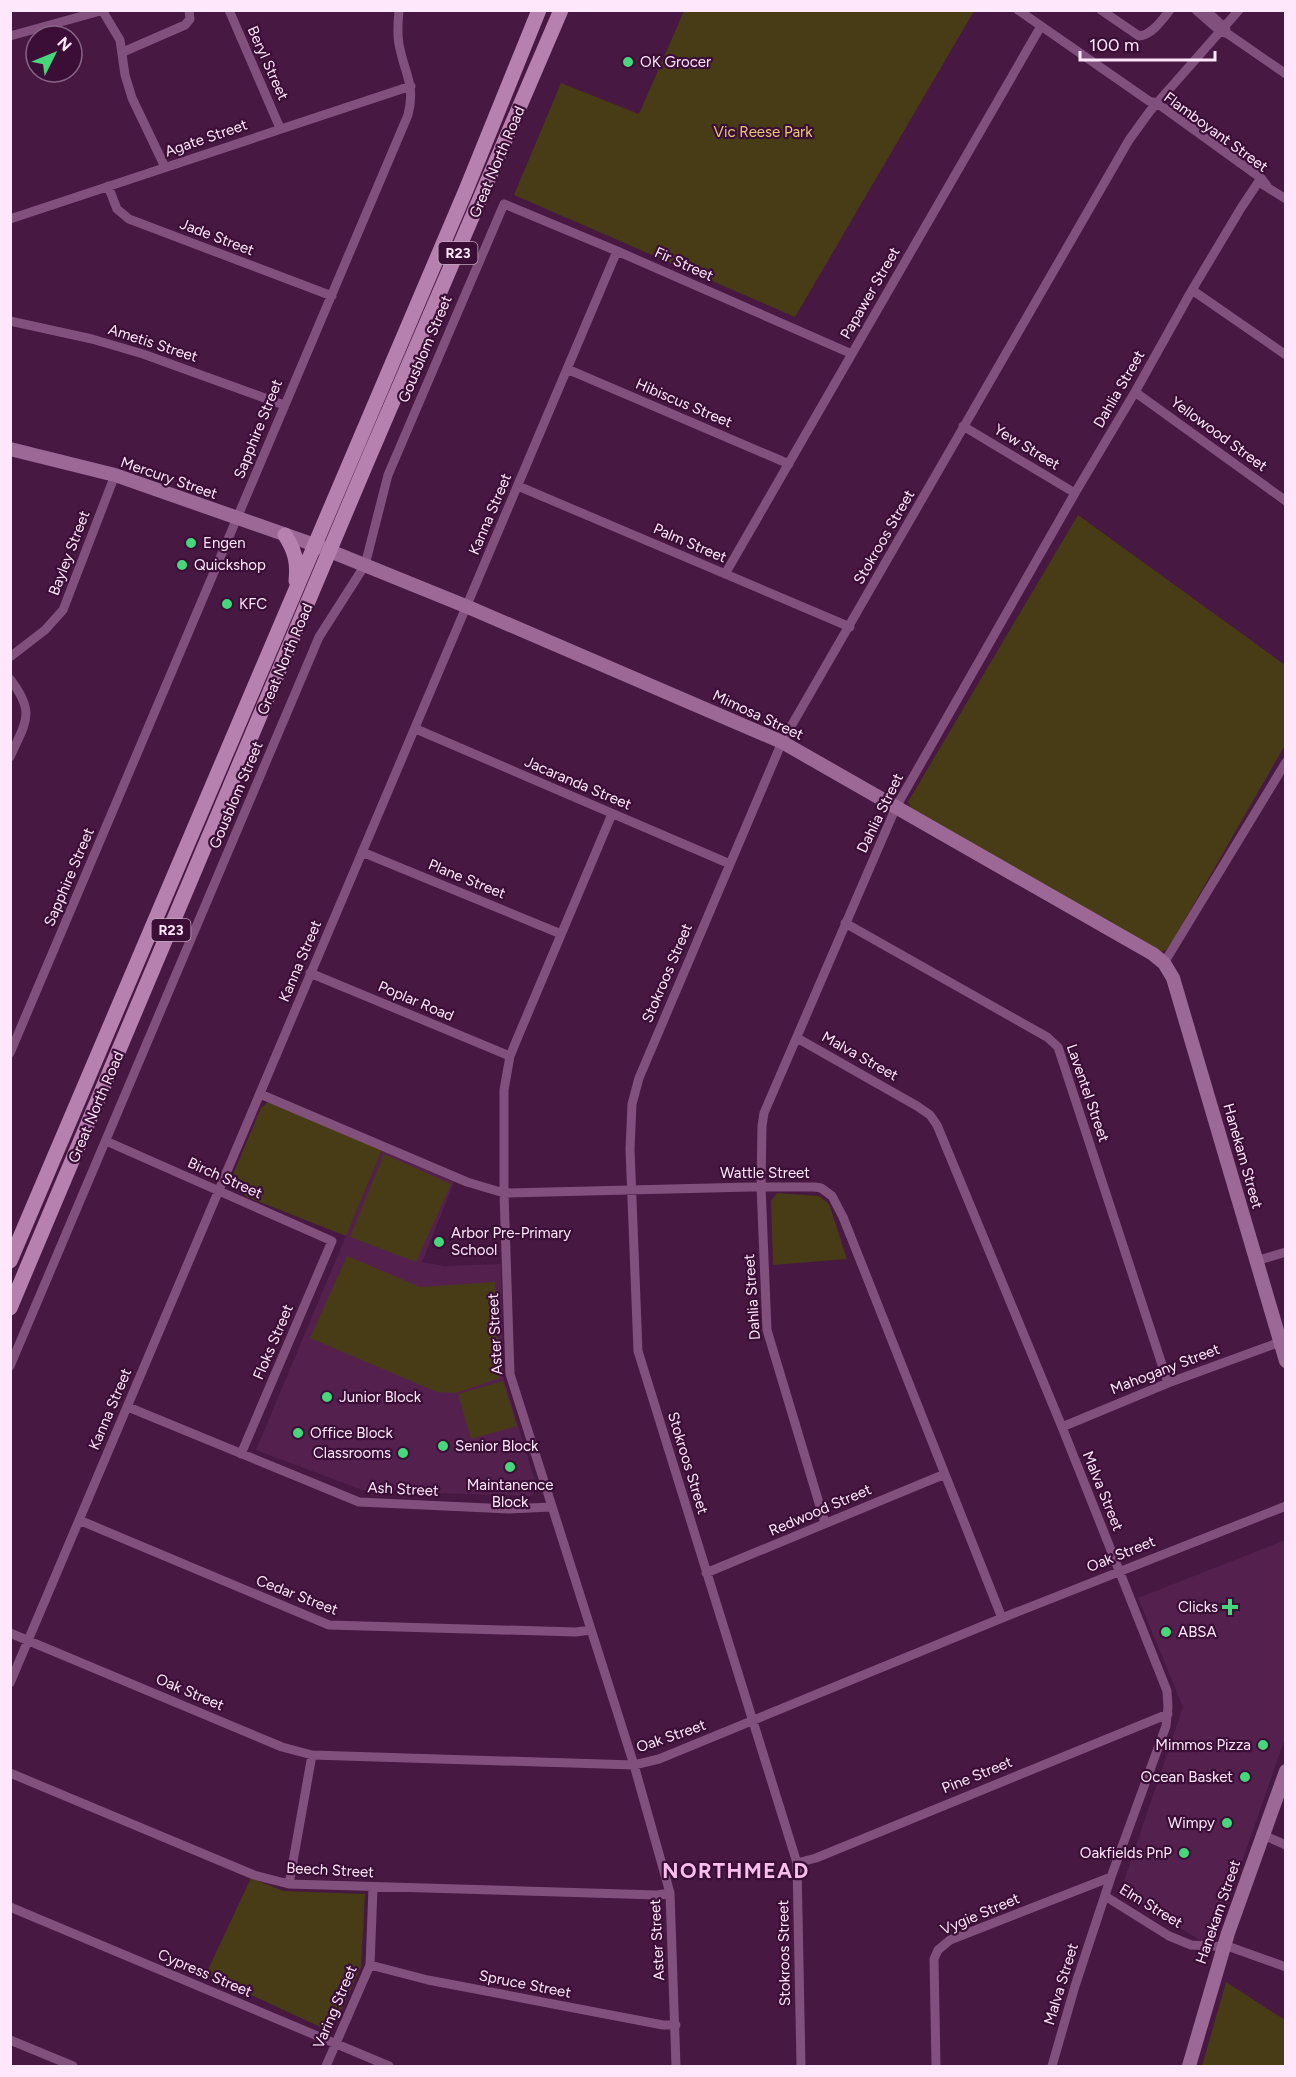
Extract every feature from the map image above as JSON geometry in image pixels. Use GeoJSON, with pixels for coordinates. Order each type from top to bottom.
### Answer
{"type":"FeatureCollection","features":[{"type":"Feature","properties":{"kind":"main road","name":"Great North Road"},"geometry":{"type":"LineString","coordinates":[[10,1261],[296,593],[466,190],[539,10]]}},
{"type":"Feature","properties":{"kind":"main road","name":"Great North Road"},"geometry":{"type":"LineString","coordinates":[[10,1308],[561,10]]}},
{"type":"Feature","properties":{"kind":"main road"},"geometry":{"type":"LineString","coordinates":[[285,535],[294,549],[297,562],[296,593]]}},
{"type":"Feature","properties":{"kind":"main road"},"geometry":{"type":"LineString","coordinates":[[152,930],[168,937]]}},
{"type":"Feature","properties":{"kind":"street"},"geometry":{"type":"LineString","coordinates":[[123,52],[185,25],[190,19],[189,10]]}},
{"type":"Feature","properties":{"kind":"street","name":"Beryl Street"},"geometry":{"type":"LineString","coordinates":[[229,10],[280,128]]}},
{"type":"Feature","properties":{"kind":"street","name":"Sapphire Street"},"geometry":{"type":"LineString","coordinates":[[10,1053],[408,115],[412,96],[398,43],[399,10]]}},
{"type":"Feature","properties":{"kind":"street","name":"Flamboyant Street"},"geometry":{"type":"LineString","coordinates":[[1018,10],[1286,199]]}},
{"type":"Feature","properties":{"kind":"street"},"geometry":{"type":"LineString","coordinates":[[1101,10],[1135,34],[1144,36],[1170,10]]}},
{"type":"Feature","properties":{"kind":"street"},"geometry":{"type":"LineString","coordinates":[[1196,10],[1286,74]]}},
{"type":"Feature","properties":{"kind":"street"},"geometry":{"type":"LineString","coordinates":[[1206,10],[1224,31]]}},
{"type":"Feature","properties":{"kind":"street","name":"Stokroos Street"},"geometry":{"type":"LineString","coordinates":[[801,2067],[797,1863],[638,1352],[631,1190],[631,1114],[634,1092],[782,742],[1130,140],[1153,104],[1224,31],[1239,10]]}},
{"type":"Feature","properties":{"kind":"street"},"geometry":{"type":"LineString","coordinates":[[10,36],[103,11],[120,40],[125,75],[132,98],[165,167]]}},
{"type":"Feature","properties":{"kind":"street","name":"Papawer Street"},"geometry":{"type":"LineString","coordinates":[[725,574],[1041,26]]}},
{"type":"Feature","properties":{"kind":"street","name":"Agate Street"},"geometry":{"type":"LineString","coordinates":[[10,219],[411,86]]}},
{"type":"Feature","properties":{"kind":"street","name":"Dahlia Street"},"geometry":{"type":"LineString","coordinates":[[825,1523],[767,1330],[761,1186],[764,1113],[896,807],[1192,290],[1241,208],[1262,182]]}},
{"type":"Feature","properties":{"kind":"street","name":"Jade Street"},"geometry":{"type":"LineString","coordinates":[[108,186],[117,208],[129,219],[332,296]]}},
{"type":"Feature","properties":{"kind":"street","name":"Fir Street"},"geometry":{"type":"LineString","coordinates":[[504,204],[852,354]]}},
{"type":"Feature","properties":{"kind":"street","name":"Gousblom Street"},"geometry":{"type":"LineString","coordinates":[[10,1366],[319,637],[365,565],[388,475],[504,204]]}},
{"type":"Feature","properties":{"kind":"street","name":"Kanna Street"},"geometry":{"type":"LineString","coordinates":[[10,1683],[617,251]]}},
{"type":"Feature","properties":{"kind":"street"},"geometry":{"type":"LineString","coordinates":[[1192,290],[1286,355]]}},
{"type":"Feature","properties":{"kind":"street","name":"Ametis Street"},"geometry":{"type":"LineString","coordinates":[[10,321],[92,339],[143,354],[284,405]]}},
{"type":"Feature","properties":{"kind":"street","name":"Hibiscus Street"},"geometry":{"type":"LineString","coordinates":[[567,369],[789,464]]}},
{"type":"Feature","properties":{"kind":"street","name":"Yellowood Street"},"geometry":{"type":"LineString","coordinates":[[1135,392],[1286,501]]}},
{"type":"Feature","properties":{"kind":"street","name":"Yew Street"},"geometry":{"type":"LineString","coordinates":[[963,426],[1075,493]]}},
{"type":"Feature","properties":{"kind":"street","name":"Mercury Street"},"geometry":{"type":"LineString","coordinates":[[10,449],[115,476],[315,545]]}},
{"type":"Feature","properties":{"kind":"street","name":"Bayley Street"},"geometry":{"type":"LineString","coordinates":[[10,657],[45,630],[63,610],[115,476]]}},
{"type":"Feature","properties":{"kind":"street","name":"Palm Street"},"geometry":{"type":"LineString","coordinates":[[519,486],[850,627]]}},
{"type":"Feature","properties":{"kind":"street","name":"Mimosa Street"},"geometry":{"type":"LineString","coordinates":[[315,545],[468,607],[782,742],[1153,954],[1164,963]]}},
{"type":"Feature","properties":{"kind":"street"},"geometry":{"type":"LineString","coordinates":[[10,679],[24,698],[27,710],[25,724],[10,757]]}},
{"type":"Feature","properties":{"kind":"street","name":"Jacaranda Street"},"geometry":{"type":"LineString","coordinates":[[416,729],[730,864]]}},
{"type":"Feature","properties":{"kind":"street"},"geometry":{"type":"LineString","coordinates":[[1164,963],[1286,762]]}},
{"type":"Feature","properties":{"kind":"street","name":"Aster Street"},"geometry":{"type":"LineString","coordinates":[[612,814],[510,1056],[504,1090],[504,1193],[510,1374],[634,1765],[670,1893],[676,2067]]}},
{"type":"Feature","properties":{"kind":"street","name":"Plane Street"},"geometry":{"type":"LineString","coordinates":[[363,852],[561,934]]}},
{"type":"Feature","properties":{"kind":"street","name":"Laventel Street"},"geometry":{"type":"LineString","coordinates":[[845,923],[1047,1037],[1058,1047],[1168,1383]]}},
{"type":"Feature","properties":{"kind":"street","name":"Hanekam Street"},"geometry":{"type":"LineString","coordinates":[[1164,963],[1173,978],[1286,1361]]}},
{"type":"Feature","properties":{"kind":"street","name":"Poplar Road"},"geometry":{"type":"LineString","coordinates":[[310,973],[510,1056]]}},
{"type":"Feature","properties":{"kind":"street","name":"Malva Street"},"geometry":{"type":"LineString","coordinates":[[797,1038],[917,1106],[934,1120],[1062,1427],[1164,1681],[1168,1701],[1164,1734],[1111,1877],[1075,1986],[1052,2067]]}},
{"type":"Feature","properties":{"kind":"street","name":"Wattle Street"},"geometry":{"type":"LineString","coordinates":[[261,1094],[467,1182],[504,1193],[761,1186],[815,1187],[828,1193],[836,1200],[1002,1618]]}},
{"type":"Feature","properties":{"kind":"street","name":"Birch Street"},"geometry":{"type":"LineString","coordinates":[[106,1141],[332,1241]]}},
{"type":"Feature","properties":{"kind":"street","name":"Floks Street"},"geometry":{"type":"LineString","coordinates":[[241,1454],[332,1241]]}},
{"type":"Feature","properties":{"kind":"street"},"geometry":{"type":"LineString","coordinates":[[1256,1261],[1286,1252]]}},
{"type":"Feature","properties":{"kind":"street","name":"Mahogany Street"},"geometry":{"type":"LineString","coordinates":[[1062,1427],[1168,1383],[1280,1342]]}},
{"type":"Feature","properties":{"kind":"street","name":"Ash Street"},"geometry":{"type":"LineString","coordinates":[[128,1407],[346,1498],[367,1503],[509,1509],[551,1507]]}},
{"type":"Feature","properties":{"kind":"street","name":"Redwood Street"},"geometry":{"type":"LineString","coordinates":[[706,1573],[945,1474]]}},
{"type":"Feature","properties":{"kind":"street","name":"Oak Street"},"geometry":{"type":"LineString","coordinates":[[10,1633],[282,1747],[312,1755],[634,1765],[659,1759],[1002,1618],[1286,1506]]}},
{"type":"Feature","properties":{"kind":"street","name":"Cedar Street"},"geometry":{"type":"LineString","coordinates":[[79,1520],[323,1624],[576,1632],[590,1630]]}},
{"type":"Feature","properties":{"kind":"street","name":"Pine Street"},"geometry":{"type":"LineString","coordinates":[[797,1863],[816,1858],[1168,1714]]}},
{"type":"Feature","properties":{"kind":"street"},"geometry":{"type":"LineString","coordinates":[[289,1884],[312,1755]]}},
{"type":"Feature","properties":{"kind":"street","name":"Hanekam Street"},"geometry":{"type":"LineString","coordinates":[[1189,2067],[1224,1947],[1263,1835],[1281,1798],[1286,1771]]}},
{"type":"Feature","properties":{"kind":"street","name":"Beech Street"},"geometry":{"type":"LineString","coordinates":[[10,1773],[254,1875],[289,1884],[657,1895],[670,1893]]}},
{"type":"Feature","properties":{"kind":"street"},"geometry":{"type":"LineString","coordinates":[[1263,1835],[1286,1845]]}},
{"type":"Feature","properties":{"kind":"street","name":"Vygie Street"},"geometry":{"type":"LineString","coordinates":[[936,2067],[934,1959],[944,1944],[1111,1877]]}},
{"type":"Feature","properties":{"kind":"street","name":"Varing Street"},"geometry":{"type":"LineString","coordinates":[[326,2067],[370,1965],[373,1888]]}},
{"type":"Feature","properties":{"kind":"street","name":"Elm Street"},"geometry":{"type":"LineString","coordinates":[[1105,1896],[1180,1941],[1200,1946],[1238,1950],[1286,1967]]}},
{"type":"Feature","properties":{"kind":"street","name":"Cypress Street"},"geometry":{"type":"LineString","coordinates":[[10,1907],[388,2067]]}},
{"type":"Feature","properties":{"kind":"street","name":"Spruce Street"},"geometry":{"type":"LineString","coordinates":[[370,1965],[428,1980],[663,2025],[676,2025]]}},
{"type":"Feature","properties":{"kind":"street"},"geometry":{"type":"LineString","coordinates":[[10,2040],[73,2067]]}},
{"type":"Feature","properties":{"kind":"shaded area"},"geometry":{"type":"Polygon","coordinates":[[[382,1150],[454,1182],[422,1262],[444,1266],[501,1264],[503,1377],[537,1487],[531,1496],[365,1491],[256,1450],[382,1150]]]}},
{"type":"Feature","properties":{"kind":"shaded area"},"geometry":{"type":"Polygon","coordinates":[[[1285,1540],[1285,1738],[1212,1948],[1121,1890],[1183,1707],[1138,1598],[1285,1540]]]}},
{"type":"Feature","properties":{"kind":"green space","name":"Vic Reese Park"},"geometry":{"type":"Polygon","coordinates":[[[684,11],[974,11],[795,317],[514,195],[561,83],[639,114],[684,11]]]}},
{"type":"Feature","properties":{"kind":"green space"},"geometry":{"type":"Polygon","coordinates":[[[1078,515],[1285,665],[1285,745],[1172,942],[1166,950],[1160,952],[912,810],[908,802],[1078,515]]]}},
{"type":"Feature","properties":{"kind":"green space"},"geometry":{"type":"Polygon","coordinates":[[[268,1102],[382,1150],[346,1236],[247,1197],[237,1189],[231,1179],[261,1108],[268,1102]]]}},
{"type":"Feature","properties":{"kind":"green space"},"geometry":{"type":"Polygon","coordinates":[[[384,1154],[451,1184],[416,1262],[350,1237],[384,1154]]]}},
{"type":"Feature","properties":{"kind":"green space"},"geometry":{"type":"Polygon","coordinates":[[[777,1193],[819,1196],[829,1204],[847,1259],[773,1265],[771,1201],[777,1193]]]}},
{"type":"Feature","properties":{"kind":"green space"},"geometry":{"type":"Polygon","coordinates":[[[347,1256],[420,1287],[495,1282],[500,1378],[456,1393],[437,1392],[310,1338],[347,1256]]]}},
{"type":"Feature","properties":{"kind":"green space"},"geometry":{"type":"Polygon","coordinates":[[[503,1381],[517,1426],[471,1439],[458,1394],[503,1381]]]}},
{"type":"Feature","properties":{"kind":"green space"},"geometry":{"type":"Polygon","coordinates":[[[251,1878],[283,1891],[365,1894],[361,1967],[331,2032],[206,1974],[251,1878]]]}},
{"type":"Feature","properties":{"kind":"green space"},"geometry":{"type":"Polygon","coordinates":[[[1226,1982],[1285,2020],[1285,2066],[1202,2066],[1226,1982]]]}},
{"type":"Feature","properties":{"kind":"place","name":"OK Grocer"},"geometry":{"type":"Point","coordinates":[628,62]}},
{"type":"Feature","properties":{"kind":"place","name":"Engen"},"geometry":{"type":"Point","coordinates":[191,543]}},
{"type":"Feature","properties":{"kind":"place","name":"Quickshop"},"geometry":{"type":"Point","coordinates":[182,565]}},
{"type":"Feature","properties":{"kind":"place","name":"KFC"},"geometry":{"type":"Point","coordinates":[227,604]}},
{"type":"Feature","properties":{"kind":"place","name":"Arbor Pre-Primary School"},"geometry":{"type":"Point","coordinates":[439,1242]}},
{"type":"Feature","properties":{"kind":"place","name":"Junior Block"},"geometry":{"type":"Point","coordinates":[327,1397]}},
{"type":"Feature","properties":{"kind":"place","name":"Office Block"},"geometry":{"type":"Point","coordinates":[298,1433]}},
{"type":"Feature","properties":{"kind":"place","name":"Senior Block"},"geometry":{"type":"Point","coordinates":[443,1446]}},
{"type":"Feature","properties":{"kind":"place","name":"Classrooms"},"geometry":{"type":"Point","coordinates":[403,1453]}},
{"type":"Feature","properties":{"kind":"place","name":"Maintanence Block"},"geometry":{"type":"Point","coordinates":[510,1467]}},
{"type":"Feature","properties":{"kind":"place","name":"Clicks"},"geometry":{"type":"Point","coordinates":[1230,1607]}},
{"type":"Feature","properties":{"kind":"place","name":"ABSA"},"geometry":{"type":"Point","coordinates":[1166,1632]}},
{"type":"Feature","properties":{"kind":"place","name":"Mimmos Pizza"},"geometry":{"type":"Point","coordinates":[1263,1745]}},
{"type":"Feature","properties":{"kind":"place","name":"Ocean Basket"},"geometry":{"type":"Point","coordinates":[1245,1777]}},
{"type":"Feature","properties":{"kind":"place","name":"Wimpy"},"geometry":{"type":"Point","coordinates":[1227,1823]}},
{"type":"Feature","properties":{"kind":"place","name":"Oakfields PnP"},"geometry":{"type":"Point","coordinates":[1184,1853]}},
{"type":"Feature","properties":{"kind":"district","name":"NORTHMEAD"},"geometry":{"type":"Point","coordinates":[736,1870]}}]}
